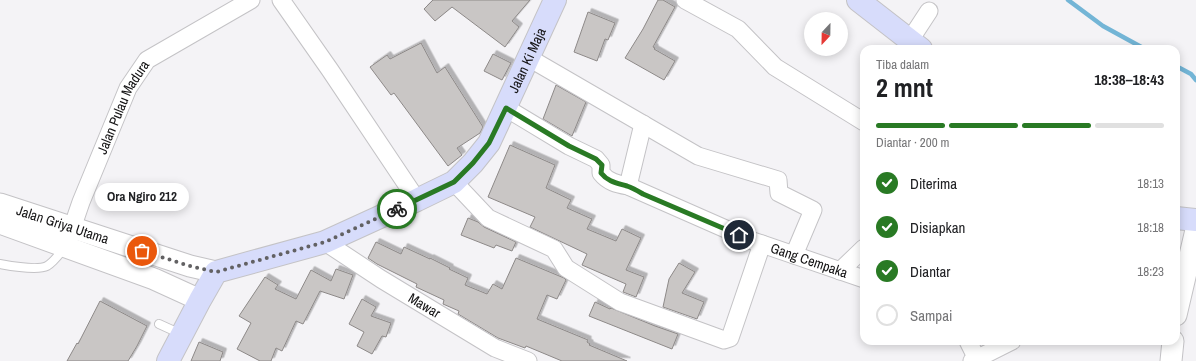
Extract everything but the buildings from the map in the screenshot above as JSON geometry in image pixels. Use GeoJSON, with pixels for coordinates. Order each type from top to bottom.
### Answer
{"type":"FeatureCollection","features":[{"type":"Feature","properties":{"kind":"main road","name":"Jalan Ki Maja"},"geometry":{"type":"LineString","coordinates":[[216,272],[325,242],[454,182],[473,163],[489,143],[555,0]]}},
{"type":"Feature","properties":{"kind":"main road"},"geometry":{"type":"LineString","coordinates":[[858,0],[915,45]]}},
{"type":"Feature","properties":{"kind":"main road"},"geometry":{"type":"LineString","coordinates":[[1180,218],[1196,220]]}},
{"type":"Feature","properties":{"kind":"main road"},"geometry":{"type":"LineString","coordinates":[[168,361],[216,272]]}},
{"type":"Feature","properties":{"kind":"street","name":"Jalan Pulau Madura"},"geometry":{"type":"LineString","coordinates":[[69,237],[81,202],[128,88],[147,60],[251,0]]}},
{"type":"Feature","properties":{"kind":"street"},"geometry":{"type":"LineString","coordinates":[[281,0],[417,200]]}},
{"type":"Feature","properties":{"kind":"street"},"geometry":{"type":"LineString","coordinates":[[685,0],[738,29],[775,67],[860,120]]}},
{"type":"Feature","properties":{"kind":"street"},"geometry":{"type":"LineString","coordinates":[[915,45],[929,11]]}},
{"type":"Feature","properties":{"kind":"street"},"geometry":{"type":"LineString","coordinates":[[529,58],[698,156],[778,180],[779,193],[813,210],[794,255]]}},
{"type":"Feature","properties":{"kind":"street","name":"Gang Cempaka"},"geometry":{"type":"LineString","coordinates":[[506,108],[569,146],[596,159],[602,165],[601,173],[605,179],[617,184],[628,186],[643,194],[762,244],[860,278]]}},
{"type":"Feature","properties":{"kind":"street"},"geometry":{"type":"LineString","coordinates":[[628,186],[643,124]]}},
{"type":"Feature","properties":{"kind":"street"},"geometry":{"type":"LineString","coordinates":[[454,182],[488,218],[554,249],[566,268],[620,302],[724,340],[730,338],[762,244]]}},
{"type":"Feature","properties":{"kind":"street","name":"Jalan Griya Utama"},"geometry":{"type":"LineString","coordinates":[[0,204],[200,300]]}},
{"type":"Feature","properties":{"kind":"street","name":"Jalan Griya Utama"},"geometry":{"type":"LineString","coordinates":[[0,223],[69,237],[216,272]]}},
{"type":"Feature","properties":{"kind":"street"},"geometry":{"type":"LineString","coordinates":[[1180,305],[1190,280],[1196,230]]}},
{"type":"Feature","properties":{"kind":"street","name":"Mawar"},"geometry":{"type":"LineString","coordinates":[[325,242],[429,309],[496,348],[520,360]]}},
{"type":"Feature","properties":{"kind":"street"},"geometry":{"type":"LineString","coordinates":[[840,271],[860,252]]}},
{"type":"Feature","properties":{"kind":"street"},"geometry":{"type":"LineString","coordinates":[[969,345],[975,360],[1004,345]]}},
{"type":"Feature","properties":{"kind":"lane"},"geometry":{"type":"LineString","coordinates":[[0,264],[30,268],[46,266],[56,258],[69,237]]}},
{"type":"Feature","properties":{"kind":"lane"},"geometry":{"type":"LineString","coordinates":[[159,324],[182,335]]}},
{"type":"Feature","properties":{"kind":"waterway"},"geometry":{"type":"LineString","coordinates":[[1068,0],[1103,26],[1138,45]]}},
{"type":"Feature","properties":{"kind":"waterway"},"geometry":{"type":"LineString","coordinates":[[1180,68],[1191,74],[1196,80]]}},
{"type":"Feature","properties":{"kind":"way so far"},"geometry":{"type":"LineString","coordinates":[[142,251],[190,266],[216,272],[325,242],[397,209]]}},
{"type":"Feature","properties":{"kind":"place","name":"Ora Ngiro 212"},"geometry":{"type":"Point","coordinates":[142,251]}},
{"type":"Feature","properties":{"kind":"route"},"geometry":{"type":"LineString","coordinates":[[397,209],[454,182],[473,163],[489,143],[506,108],[576,150],[596,159],[602,165],[601,173],[605,179],[617,184],[628,186],[643,194],[739,235]]}}]}
